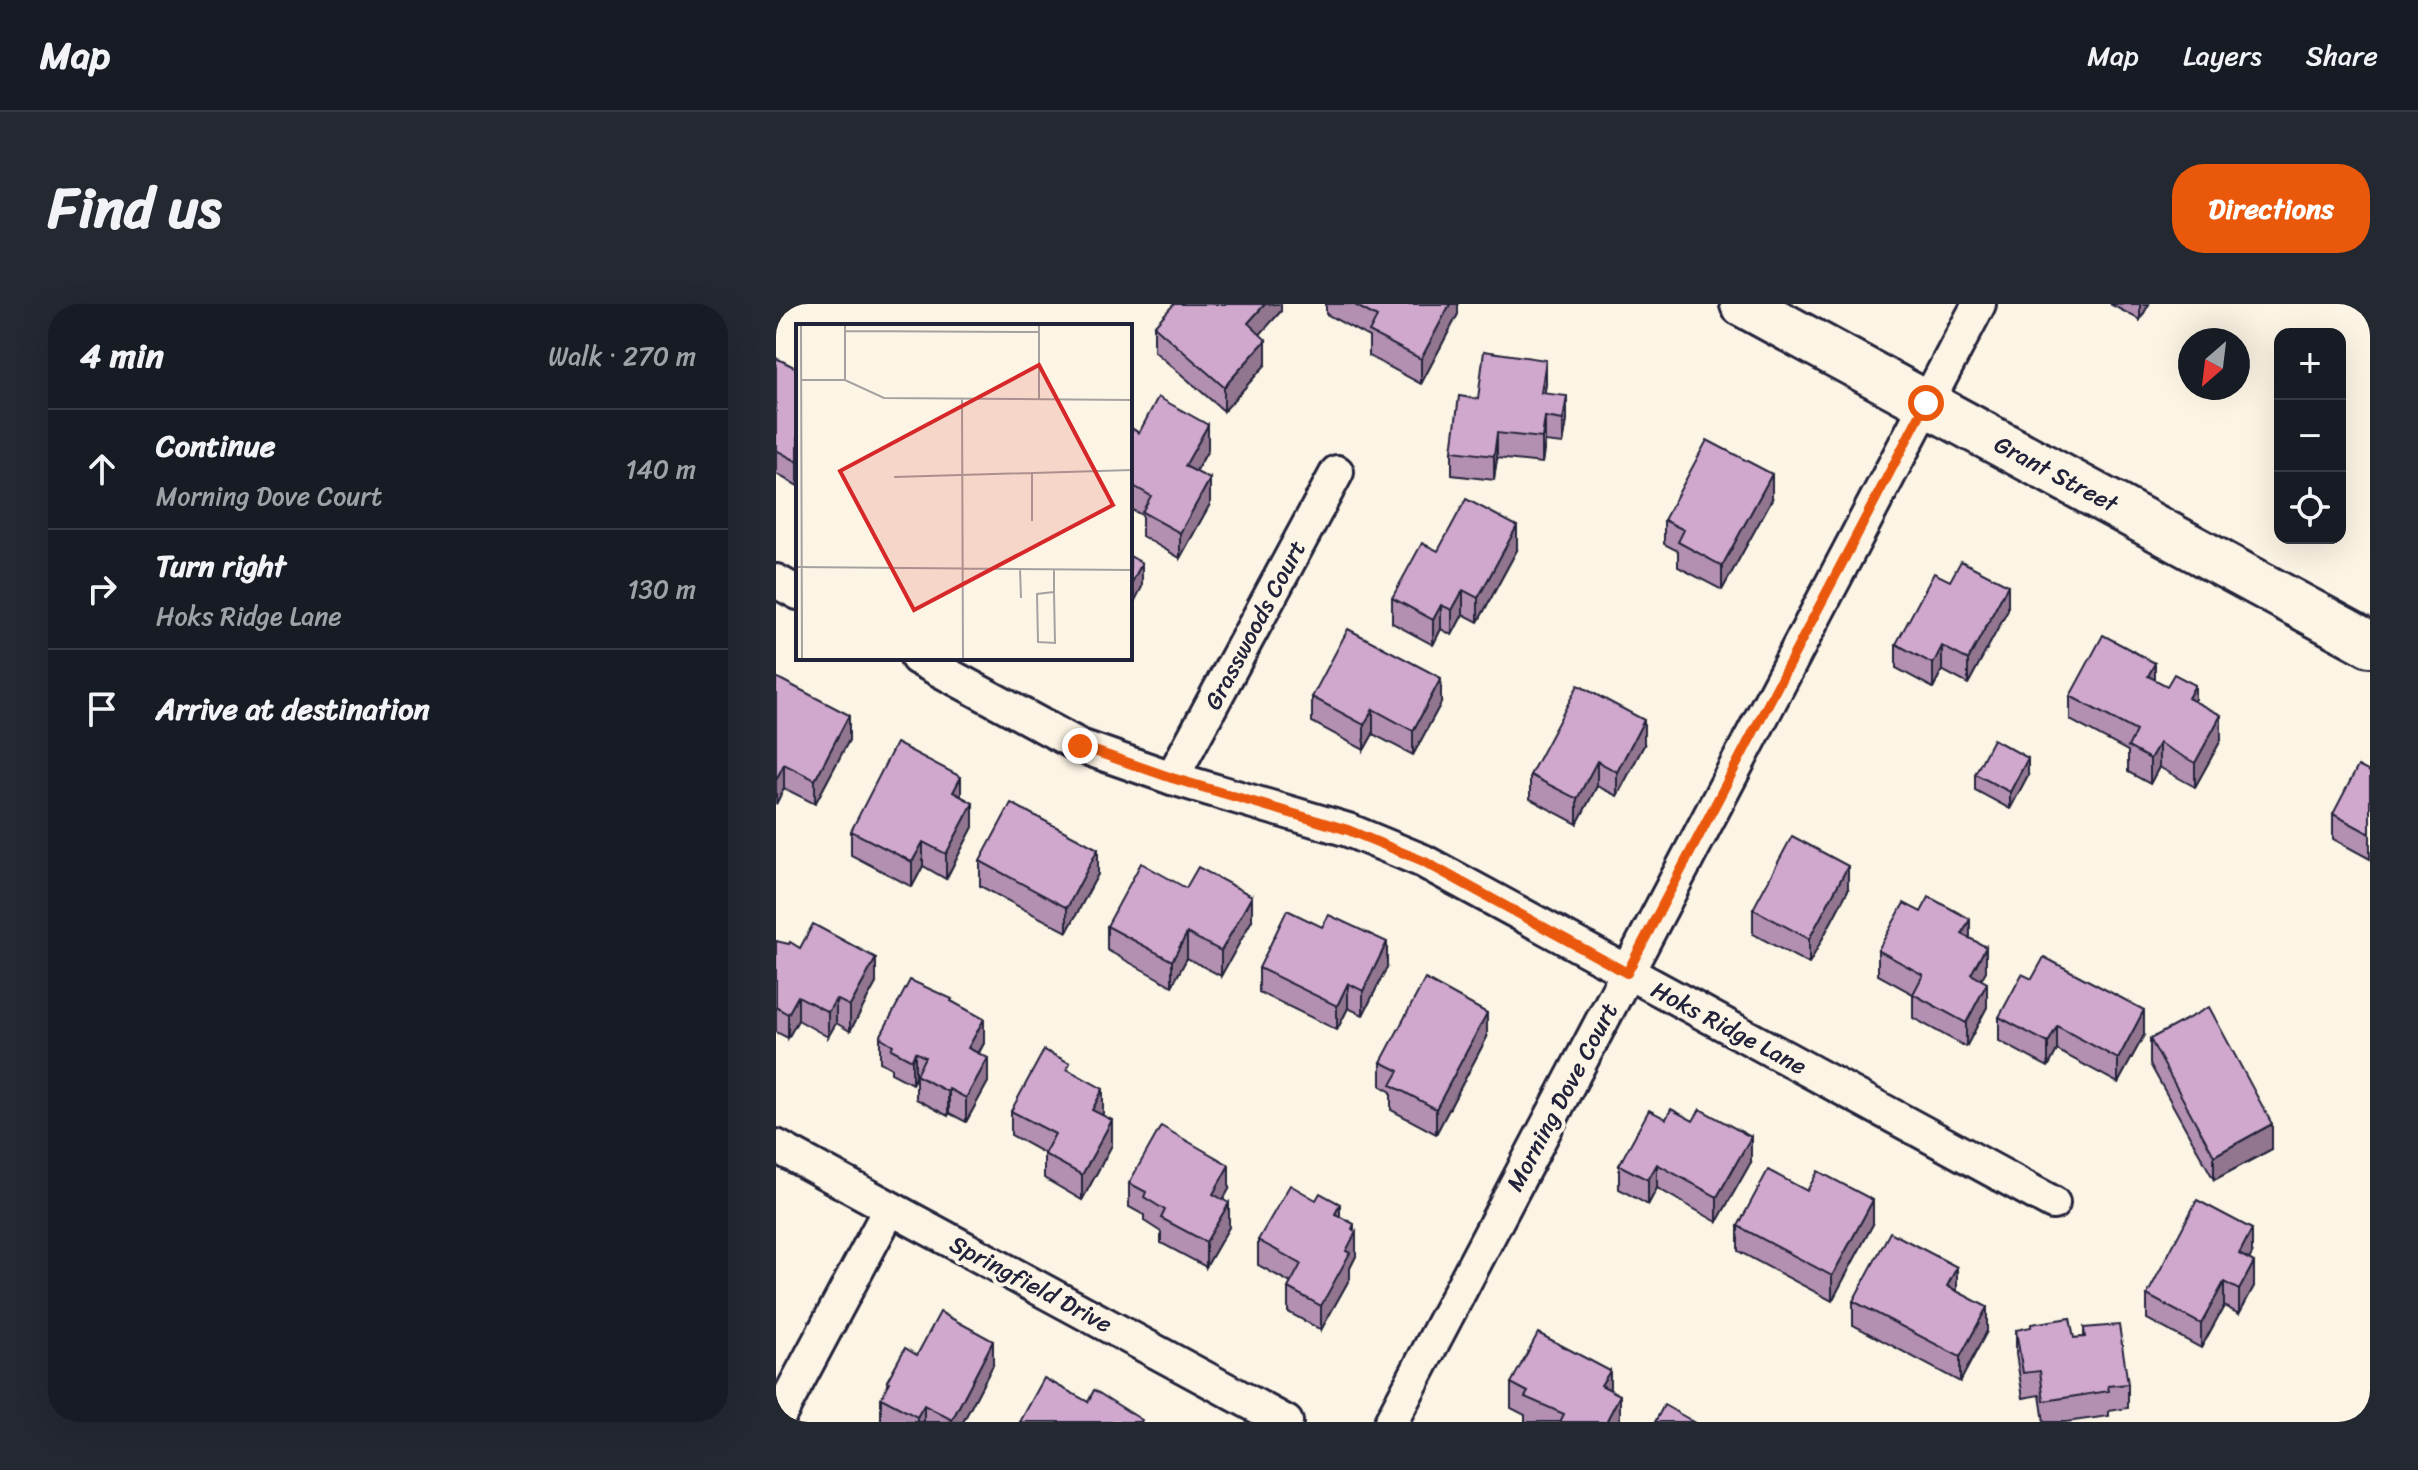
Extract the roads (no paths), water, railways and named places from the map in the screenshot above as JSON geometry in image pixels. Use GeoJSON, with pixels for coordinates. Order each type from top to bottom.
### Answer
{"type":"FeatureCollection","features":[{"type":"Feature","properties":{"kind":"street","name":"Grant Street"},"geometry":{"type":"LineString","coordinates":[[1743,304],[2370,644]]}},
{"type":"Feature","properties":{"kind":"street","name":"Morning Dove Court"},"geometry":{"type":"LineString","coordinates":[[1391,1422],[1979,304]]}},
{"type":"Feature","properties":{"kind":"street","name":"Grasswoods Court"},"geometry":{"type":"LineString","coordinates":[[1172,778],[1337,472]]}},
{"type":"Feature","properties":{"kind":"street"},"geometry":{"type":"LineString","coordinates":[[776,581],[796,592]]}},
{"type":"Feature","properties":{"kind":"street","name":"Hoks Ridge Lane"},"geometry":{"type":"LineString","coordinates":[[921,660],[1080,746],[1172,778],[1348,830],[1423,861],[2053,1203]]}},
{"type":"Feature","properties":{"kind":"street","name":"Springfield Drive"},"geometry":{"type":"LineString","coordinates":[[776,1146],[1286,1422]]}},
{"type":"Feature","properties":{"kind":"street"},"geometry":{"type":"LineString","coordinates":[[776,1422],[890,1208]]}}]}
